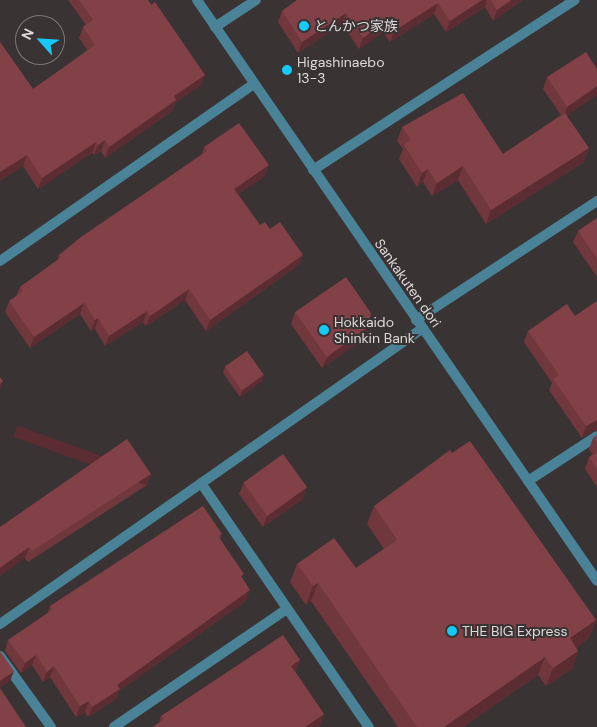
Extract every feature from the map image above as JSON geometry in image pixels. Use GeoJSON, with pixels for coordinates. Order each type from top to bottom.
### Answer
{"type":"FeatureCollection","features":[{"type":"Feature","properties":{"kind":"street","name":"Sankakuten dori"},"geometry":{"type":"LineString","coordinates":[[196,0],[597,581]]}},
{"type":"Feature","properties":{"kind":"street"},"geometry":{"type":"LineString","coordinates":[[214,27],[256,0]]}},
{"type":"Feature","properties":{"kind":"street"},"geometry":{"type":"LineString","coordinates":[[313,170],[575,0]]}},
{"type":"Feature","properties":{"kind":"street"},"geometry":{"type":"LineString","coordinates":[[0,261],[254,84]]}},
{"type":"Feature","properties":{"kind":"street"},"geometry":{"type":"LineString","coordinates":[[0,624],[201,483],[420,324],[597,201]]}},
{"type":"Feature","properties":{"kind":"street"},"geometry":{"type":"LineString","coordinates":[[528,481],[597,436]]}},
{"type":"Feature","properties":{"kind":"street"},"geometry":{"type":"LineString","coordinates":[[201,483],[369,727]]}},
{"type":"Feature","properties":{"kind":"street"},"geometry":{"type":"LineString","coordinates":[[114,727],[287,609]]}},
{"type":"Feature","properties":{"kind":"street"},"geometry":{"type":"LineString","coordinates":[[0,656],[51,727]]}},
{"type":"Feature","properties":{"kind":"building"},"geometry":{"type":"Polygon","coordinates":[[[79,0],[148,0],[151,5],[155,2],[205,75],[174,96],[176,100],[109,147],[105,140],[98,145],[96,142],[42,178],[27,155],[0,172],[0,42],[33,89],[95,45],[83,27],[93,20],[79,0]]]}},
{"type":"Feature","properties":{"kind":"building"},"geometry":{"type":"Polygon","coordinates":[[[297,0],[482,0],[450,21],[438,3],[394,31],[387,21],[363,38],[346,13],[302,42],[282,11],[297,0]]]}},
{"type":"Feature","properties":{"kind":"building"},"geometry":{"type":"Polygon","coordinates":[[[491,0],[511,0],[497,10],[491,0]]]}},
{"type":"Feature","properties":{"kind":"building"},"geometry":{"type":"Polygon","coordinates":[[[586,52],[597,69],[597,86],[567,107],[547,77],[586,52]]]}},
{"type":"Feature","properties":{"kind":"building"},"geometry":{"type":"Polygon","coordinates":[[[463,93],[503,154],[565,113],[589,148],[491,210],[463,166],[437,183],[428,169],[422,173],[404,145],[411,140],[402,127],[463,93]]]}},
{"type":"Feature","properties":{"kind":"building"},"geometry":{"type":"Polygon","coordinates":[[[239,123],[269,165],[234,189],[260,225],[265,222],[270,229],[280,222],[303,255],[210,320],[189,289],[150,316],[147,311],[109,336],[98,318],[95,320],[84,303],[34,337],[9,301],[23,291],[20,287],[60,258],[59,255],[81,237],[207,151],[204,147],[239,123]]]}},
{"type":"Feature","properties":{"kind":"building"},"geometry":{"type":"Polygon","coordinates":[[[597,218],[597,259],[578,231],[597,218]]]}},
{"type":"Feature","properties":{"kind":"building"},"geometry":{"type":"Polygon","coordinates":[[[346,277],[371,313],[368,327],[327,357],[295,312],[346,277]]]}},
{"type":"Feature","properties":{"kind":"building"},"geometry":{"type":"Polygon","coordinates":[[[597,301],[597,420],[586,426],[553,379],[559,375],[528,331],[567,304],[575,316],[597,301]]]}},
{"type":"Feature","properties":{"kind":"building"},"geometry":{"type":"Polygon","coordinates":[[[247,351],[264,375],[242,390],[225,366],[247,351]]]}},
{"type":"Feature","properties":{"kind":"building"},"geometry":{"type":"Polygon","coordinates":[[[597,435],[597,443],[593,438],[597,435]]]}},
{"type":"Feature","properties":{"kind":"building"},"geometry":{"type":"Polygon","coordinates":[[[127,439],[151,474],[32,551],[29,547],[0,568],[0,527],[127,439]]]}},
{"type":"Feature","properties":{"kind":"building"},"geometry":{"type":"Polygon","coordinates":[[[470,441],[596,620],[570,638],[578,651],[553,668],[545,657],[444,727],[417,727],[318,583],[313,586],[297,564],[334,538],[356,568],[397,540],[374,506],[450,450],[452,453],[470,441]]]}},
{"type":"Feature","properties":{"kind":"building"},"geometry":{"type":"Polygon","coordinates":[[[597,452],[597,469],[589,457],[597,452]]]}},
{"type":"Feature","properties":{"kind":"building"},"geometry":{"type":"Polygon","coordinates":[[[283,454],[307,487],[267,516],[243,483],[283,454]]]}},
{"type":"Feature","properties":{"kind":"building"},"geometry":{"type":"Polygon","coordinates":[[[203,506],[222,534],[218,536],[244,574],[241,576],[250,590],[117,685],[120,689],[92,707],[89,701],[80,706],[54,666],[47,672],[36,655],[25,663],[8,640],[52,610],[50,606],[203,506]]]}},
{"type":"Feature","properties":{"kind":"building"},"geometry":{"type":"Polygon","coordinates":[[[283,635],[300,660],[291,666],[324,714],[305,727],[153,727],[164,719],[161,716],[283,635]]]}},
{"type":"Feature","properties":{"kind":"building"},"geometry":{"type":"Polygon","coordinates":[[[0,651],[14,671],[0,681],[0,651]]]}},
{"type":"Feature","properties":{"kind":"building"},"geometry":{"type":"Polygon","coordinates":[[[0,688],[26,727],[0,727],[0,688]]]}},
{"type":"Feature","properties":{"kind":"place","name":"とんかつ家族"},"geometry":{"type":"Point","coordinates":[304,26]}},
{"type":"Feature","properties":{"kind":"place","name":"Higashinaebo 13-3"},"geometry":{"type":"Point","coordinates":[287,70]}},
{"type":"Feature","properties":{"kind":"place","name":"Hokkaido Shinkin Bank"},"geometry":{"type":"Point","coordinates":[324,330]}},
{"type":"Feature","properties":{"kind":"place","name":"THE BIG Express"},"geometry":{"type":"Point","coordinates":[452,631]}}]}
